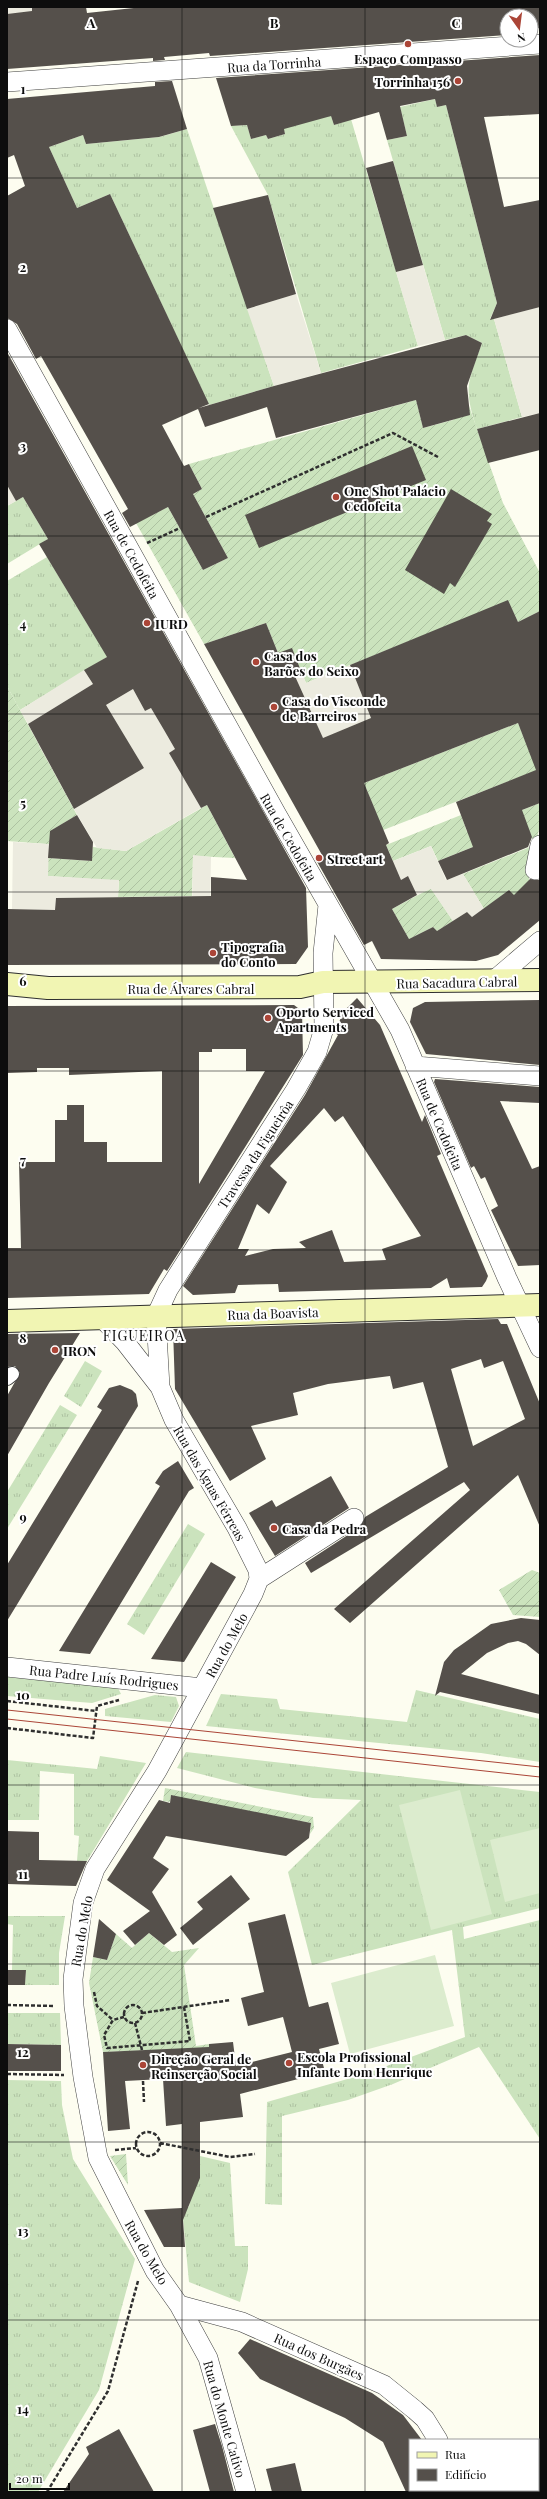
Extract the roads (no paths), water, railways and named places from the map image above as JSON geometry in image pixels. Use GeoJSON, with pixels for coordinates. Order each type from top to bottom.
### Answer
{"type":"FeatureCollection","features":[{"type":"Feature","properties":{"kind":"main road","name":"Rua Sacadura Cabral"},"geometry":{"type":"LineString","coordinates":[[374,983],[540,980]]}},
{"type":"Feature","properties":{"kind":"main road","name":"Rua de Álvares Cabral"},"geometry":{"type":"LineString","coordinates":[[7,984],[48,988],[284,988],[300,987],[323,982],[374,983]]}},
{"type":"Feature","properties":{"kind":"main road","name":"Rua da Boavista"},"geometry":{"type":"LineString","coordinates":[[7,1321],[530,1305]]}},
{"type":"Feature","properties":{"kind":"street","name":"Rua da Torrinha"},"geometry":{"type":"LineString","coordinates":[[7,82],[540,44]]}},
{"type":"Feature","properties":{"kind":"street","name":"Rua de Cedofeita"},"geometry":{"type":"LineString","coordinates":[[7,329],[328,905],[400,1030],[415,1066],[530,1305],[540,1348]]}},
{"type":"Feature","properties":{"kind":"street"},"geometry":{"type":"LineString","coordinates":[[535,870],[540,845]]}},
{"type":"Feature","properties":{"kind":"street"},"geometry":{"type":"LineString","coordinates":[[323,982],[323,953],[328,905]]}},
{"type":"Feature","properties":{"kind":"street"},"geometry":{"type":"LineString","coordinates":[[493,981],[540,940]]}},
{"type":"Feature","properties":{"kind":"street","name":"Travessa da Figueirôa"},"geometry":{"type":"LineString","coordinates":[[156,1316],[168,1290],[312,1062],[324,1028],[323,982]]}},
{"type":"Feature","properties":{"kind":"street"},"geometry":{"type":"LineString","coordinates":[[415,1066],[540,1076]]}},
{"type":"Feature","properties":{"kind":"street","name":"Rua das Águas Férreas"},"geometry":{"type":"LineString","coordinates":[[156,1316],[160,1387]]}},
{"type":"Feature","properties":{"kind":"street","name":"Rua das Águas Férreas"},"geometry":{"type":"LineString","coordinates":[[102,1318],[125,1342],[160,1387],[174,1420],[254,1560],[259,1579]]}},
{"type":"Feature","properties":{"kind":"street"},"geometry":{"type":"LineString","coordinates":[[259,1579],[354,1518]]}},
{"type":"Feature","properties":{"kind":"street","name":"Rua do Melo"},"geometry":{"type":"LineString","coordinates":[[179,2305],[155,2271],[98,2158],[83,2077],[74,2006],[73,1979],[76,1941],[83,1903],[95,1869],[157,1771],[244,1611],[259,1579]]}},
{"type":"Feature","properties":{"kind":"street","name":"Rua Padre Luís Rodrigues"},"geometry":{"type":"LineString","coordinates":[[7,1667],[202,1688]]}},
{"type":"Feature","properties":{"kind":"street","name":"Rua dos Burgães"},"geometry":{"type":"LineString","coordinates":[[179,2305],[242,2322],[384,2385],[425,2419],[437,2439]]}},
{"type":"Feature","properties":{"kind":"street","name":"Rua do Monte Cativo"},"geometry":{"type":"LineString","coordinates":[[179,2305],[208,2358],[246,2492]]}},
{"type":"Feature","properties":{"kind":"tram line"},"geometry":{"type":"LineString","coordinates":[[7,1710],[540,1767]]}},
{"type":"Feature","properties":{"kind":"tram line"},"geometry":{"type":"LineString","coordinates":[[7,1719],[540,1777]]}},
{"type":"Feature","properties":{"kind":"place","name":"Espaço Compasso"},"geometry":{"type":"Point","coordinates":[408,44]}},
{"type":"Feature","properties":{"kind":"place","name":"Torrinha 156"},"geometry":{"type":"Point","coordinates":[458,81]}},
{"type":"Feature","properties":{"kind":"place","name":"One Shot Palácio Cedofeita"},"geometry":{"type":"Point","coordinates":[336,497]}},
{"type":"Feature","properties":{"kind":"place","name":"IURD"},"geometry":{"type":"Point","coordinates":[147,623]}},
{"type":"Feature","properties":{"kind":"place","name":"Casa dos Barões do Seixo"},"geometry":{"type":"Point","coordinates":[256,662]}},
{"type":"Feature","properties":{"kind":"place","name":"Casa do Visconde de Barreiros"},"geometry":{"type":"Point","coordinates":[274,707]}},
{"type":"Feature","properties":{"kind":"place","name":"Street art"},"geometry":{"type":"Point","coordinates":[319,858]}},
{"type":"Feature","properties":{"kind":"place","name":"Tipografia do Conto"},"geometry":{"type":"Point","coordinates":[213,953]}},
{"type":"Feature","properties":{"kind":"place","name":"Oporto Serviced Apartments"},"geometry":{"type":"Point","coordinates":[268,1018]}},
{"type":"Feature","properties":{"kind":"place","name":"IRON"},"geometry":{"type":"Point","coordinates":[55,1350]}},
{"type":"Feature","properties":{"kind":"place","name":"Casa da Pedra"},"geometry":{"type":"Point","coordinates":[274,1528]}},
{"type":"Feature","properties":{"kind":"place","name":"Escola Profissional Infante Dom Henrique"},"geometry":{"type":"Point","coordinates":[289,2063]}},
{"type":"Feature","properties":{"kind":"place","name":"Direção Geral de Reinserção Social"},"geometry":{"type":"Point","coordinates":[143,2065]}},
{"type":"Feature","properties":{"kind":"district","name":"FIGUEIROA"},"geometry":{"type":"Point","coordinates":[144,1335]}}]}
